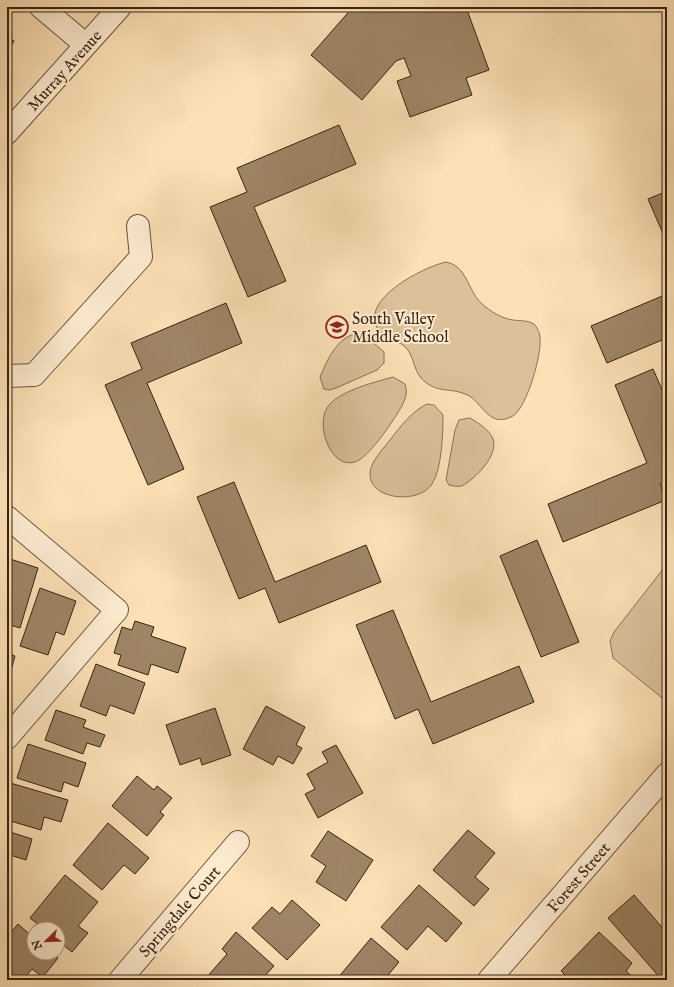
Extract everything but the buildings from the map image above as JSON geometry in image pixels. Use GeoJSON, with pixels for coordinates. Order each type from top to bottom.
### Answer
{"type":"FeatureCollection","features":[{"type":"Feature","properties":{"kind":"street"},"geometry":{"type":"LineString","coordinates":[[41,7],[86,45]]}},
{"type":"Feature","properties":{"kind":"street","name":"Murray Avenue"},"geometry":{"type":"LineString","coordinates":[[7,134],[120,7]]}},
{"type":"Feature","properties":{"kind":"street"},"geometry":{"type":"LineString","coordinates":[[7,376],[34,375],[140,257],[138,226]]}},
{"type":"Feature","properties":{"kind":"street"},"geometry":{"type":"LineString","coordinates":[[7,517],[117,610],[7,738]]}},
{"type":"Feature","properties":{"kind":"street","name":"Forest Street"},"geometry":{"type":"LineString","coordinates":[[489,980],[667,774]]}},
{"type":"Feature","properties":{"kind":"street","name":"Springdale Court"},"geometry":{"type":"LineString","coordinates":[[120,980],[238,842]]}},
{"type":"Feature","properties":{"kind":"shaded area"},"geometry":{"type":"Polygon","coordinates":[[[446,262],[453,264],[463,273],[476,297],[489,309],[504,318],[526,321],[534,324],[538,330],[540,336],[540,346],[536,367],[528,392],[518,411],[513,416],[504,419],[491,417],[471,397],[459,392],[437,388],[426,383],[418,374],[412,357],[407,349],[383,334],[377,328],[374,317],[378,306],[386,295],[410,277],[446,262]]]}},
{"type":"Feature","properties":{"kind":"shaded area"},"geometry":{"type":"Polygon","coordinates":[[[351,335],[361,336],[377,345],[384,352],[384,363],[377,370],[336,388],[330,390],[324,389],[320,377],[328,359],[340,343],[351,335]]]}},
{"type":"Feature","properties":{"kind":"shaded area"},"geometry":{"type":"Polygon","coordinates":[[[393,377],[405,384],[406,394],[403,404],[392,422],[360,460],[346,463],[338,459],[332,452],[324,432],[323,421],[325,412],[330,404],[351,391],[393,377]]]}},
{"type":"Feature","properties":{"kind":"shaded area"},"geometry":{"type":"Polygon","coordinates":[[[427,404],[434,405],[443,415],[440,460],[432,484],[426,490],[417,495],[407,497],[386,494],[378,489],[372,482],[370,473],[373,464],[381,451],[407,420],[416,411],[427,404]]]}},
{"type":"Feature","properties":{"kind":"shaded area"},"geometry":{"type":"Polygon","coordinates":[[[470,418],[489,433],[493,439],[493,452],[485,466],[467,483],[462,486],[449,485],[446,480],[455,430],[459,420],[470,418]]]}},
{"type":"Feature","properties":{"kind":"shaded area"},"geometry":{"type":"Polygon","coordinates":[[[667,564],[667,702],[613,658],[610,641],[614,632],[667,564]]]}},
{"type":"Feature","properties":{"kind":"place","name":"South Valley Middle School"},"geometry":{"type":"Point","coordinates":[337,327]}}]}
